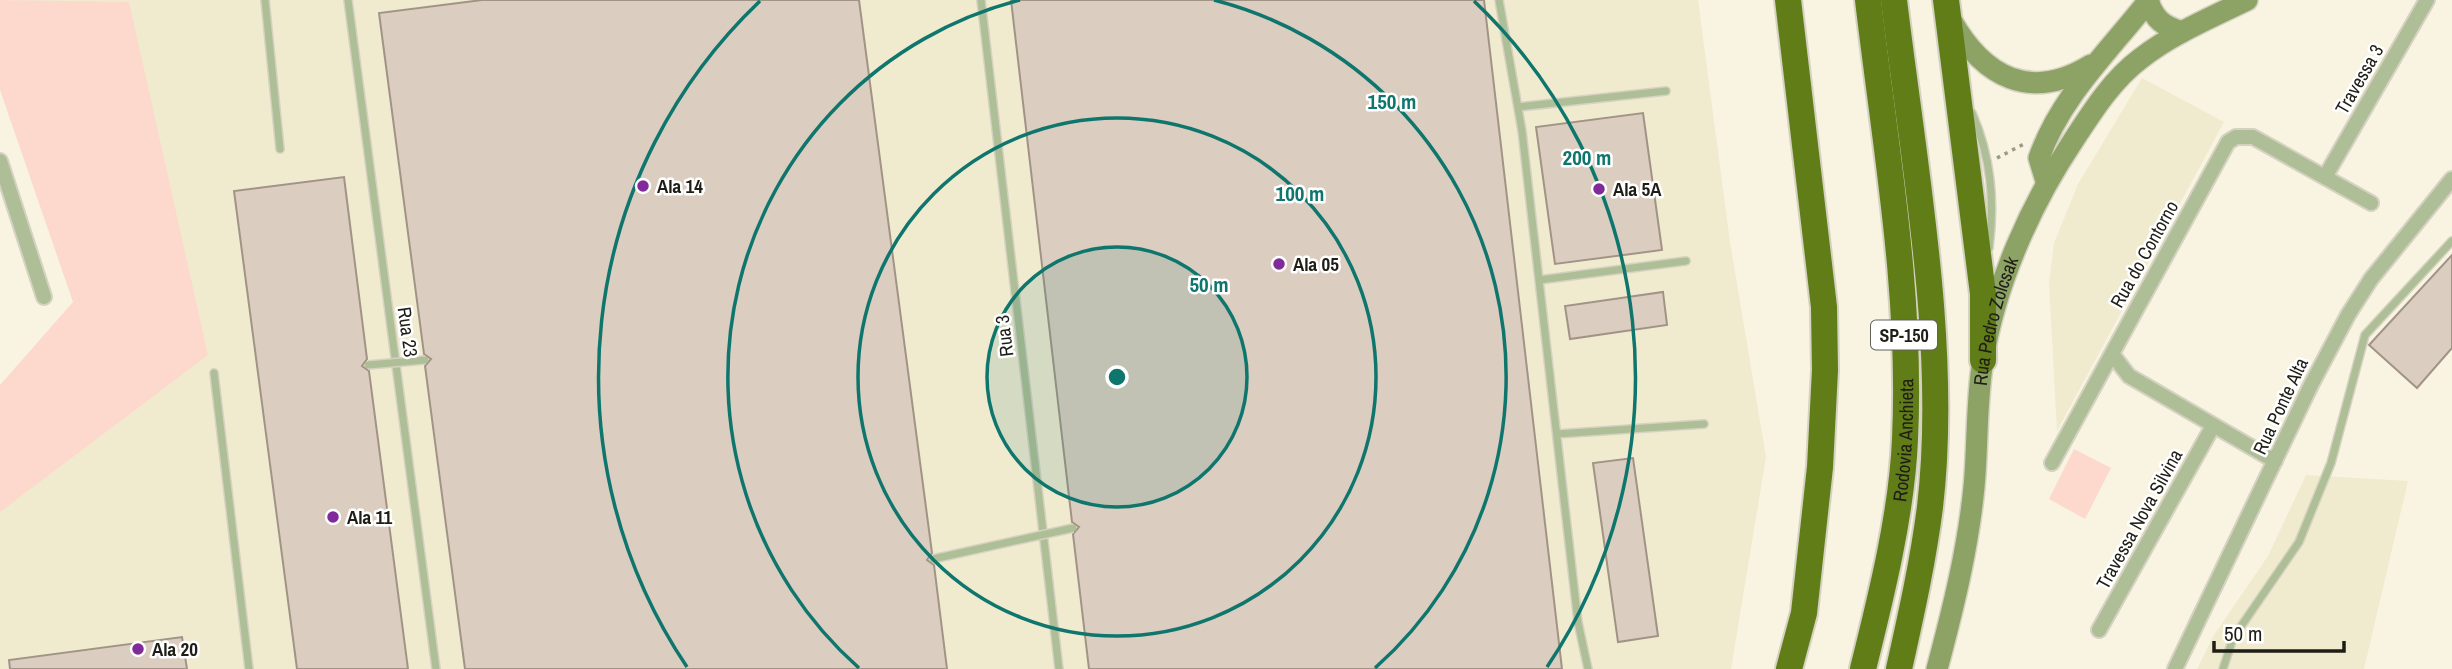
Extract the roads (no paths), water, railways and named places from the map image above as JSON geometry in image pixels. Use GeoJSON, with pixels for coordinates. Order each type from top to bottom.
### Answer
{"type":"FeatureCollection","features":[{"type":"Feature","properties":{"kind":"highway"},"geometry":{"type":"LineString","coordinates":[[1788,0],[1824,307],[1825,370],[1820,467],[1804,613],[1789,669]]}},
{"type":"Feature","properties":{"kind":"highway","name":"Rodovia Anchieta"},"geometry":{"type":"LineString","coordinates":[[1863,669],[1886,572],[1905,440],[1903,305],[1868,0]]}},
{"type":"Feature","properties":{"kind":"highway","name":"Rodovia Anchieta"},"geometry":{"type":"LineString","coordinates":[[1894,0],[1931,311],[1934,427],[1930,506],[1918,587],[1899,669]]}},
{"type":"Feature","properties":{"kind":"highway"},"geometry":{"type":"LineString","coordinates":[[1947,7],[1983,294],[1983,360]]}},
{"type":"Feature","properties":{"kind":"main road"},"geometry":{"type":"LineString","coordinates":[[2149,0],[2153,15],[2160,23],[2182,32]]}},
{"type":"Feature","properties":{"kind":"main road"},"geometry":{"type":"LineString","coordinates":[[2046,181],[2039,158],[2052,129],[2096,62],[2149,0]]}},
{"type":"Feature","properties":{"kind":"main road","name":"Rua Pedro Zolcsak"},"geometry":{"type":"LineString","coordinates":[[1937,669],[1957,593],[1974,490],[1983,360],[2007,272],[2046,181],[2095,109],[2123,74],[2182,32],[2247,0]]}},
{"type":"Feature","properties":{"kind":"main road"},"geometry":{"type":"LineString","coordinates":[[1947,7],[1976,56],[1992,69],[2024,82],[2044,85],[2059,81],[2096,62]]}},
{"type":"Feature","properties":{"kind":"street","name":"Travessa 3"},"geometry":{"type":"LineString","coordinates":[[2325,177],[2427,0]]}},
{"type":"Feature","properties":{"kind":"street","name":"Rua do Contorno"},"geometry":{"type":"LineString","coordinates":[[2112,354],[2228,142],[2236,137],[2253,137],[2371,203]]}},
{"type":"Feature","properties":{"kind":"street"},"geometry":{"type":"LineString","coordinates":[[0,162],[44,297]]}},
{"type":"Feature","properties":{"kind":"street","name":"Rua Ponte Alta"},"geometry":{"type":"LineString","coordinates":[[2175,669],[2348,315],[2371,279],[2452,179]]}},
{"type":"Feature","properties":{"kind":"street"},"geometry":{"type":"LineString","coordinates":[[2052,463],[2112,354],[2129,376],[2275,461]]}},
{"type":"Feature","properties":{"kind":"street","name":"Travessa Nova Silvina"},"geometry":{"type":"LineString","coordinates":[[2099,629],[2213,426]]}},
{"type":"Feature","properties":{"kind":"lane"},"geometry":{"type":"LineString","coordinates":[[265,0],[280,149]]}},
{"type":"Feature","properties":{"kind":"lane","name":"Rua 23"},"geometry":{"type":"LineString","coordinates":[[348,0],[436,669]]}},
{"type":"Feature","properties":{"kind":"lane","name":"Rua 3"},"geometry":{"type":"LineString","coordinates":[[981,0],[1059,669]]}},
{"type":"Feature","properties":{"kind":"lane"},"geometry":{"type":"LineString","coordinates":[[1499,0],[1518,107],[1578,622],[1588,669]]}},
{"type":"Feature","properties":{"kind":"lane"},"geometry":{"type":"LineString","coordinates":[[1957,80],[1989,162],[1992,208],[1983,294]]}},
{"type":"Feature","properties":{"kind":"lane"},"geometry":{"type":"LineString","coordinates":[[1518,107],[1666,90]]}},
{"type":"Feature","properties":{"kind":"lane"},"geometry":{"type":"LineString","coordinates":[[2222,669],[2233,638],[2299,542],[2331,463],[2365,335],[2452,241]]}},
{"type":"Feature","properties":{"kind":"lane"},"geometry":{"type":"LineString","coordinates":[[1539,280],[1686,261]]}},
{"type":"Feature","properties":{"kind":"lane"},"geometry":{"type":"LineString","coordinates":[[368,365],[425,360]]}},
{"type":"Feature","properties":{"kind":"lane"},"geometry":{"type":"LineString","coordinates":[[214,373],[249,669]]}},
{"type":"Feature","properties":{"kind":"lane"},"geometry":{"type":"LineString","coordinates":[[1557,434],[1704,424]]}},
{"type":"Feature","properties":{"kind":"lane"},"geometry":{"type":"LineString","coordinates":[[933,559],[1073,528]]}},
{"type":"Feature","properties":{"kind":"place","name":"Ala 14"},"geometry":{"type":"Point","coordinates":[643,186]}},
{"type":"Feature","properties":{"kind":"place","name":"Ala 5A"},"geometry":{"type":"Point","coordinates":[1599,189]}},
{"type":"Feature","properties":{"kind":"place","name":"Ala 05"},"geometry":{"type":"Point","coordinates":[1279,264]}},
{"type":"Feature","properties":{"kind":"place","name":"Ala 11"},"geometry":{"type":"Point","coordinates":[333,517]}},
{"type":"Feature","properties":{"kind":"place","name":"Ala 20"},"geometry":{"type":"Point","coordinates":[138,649]}}]}
